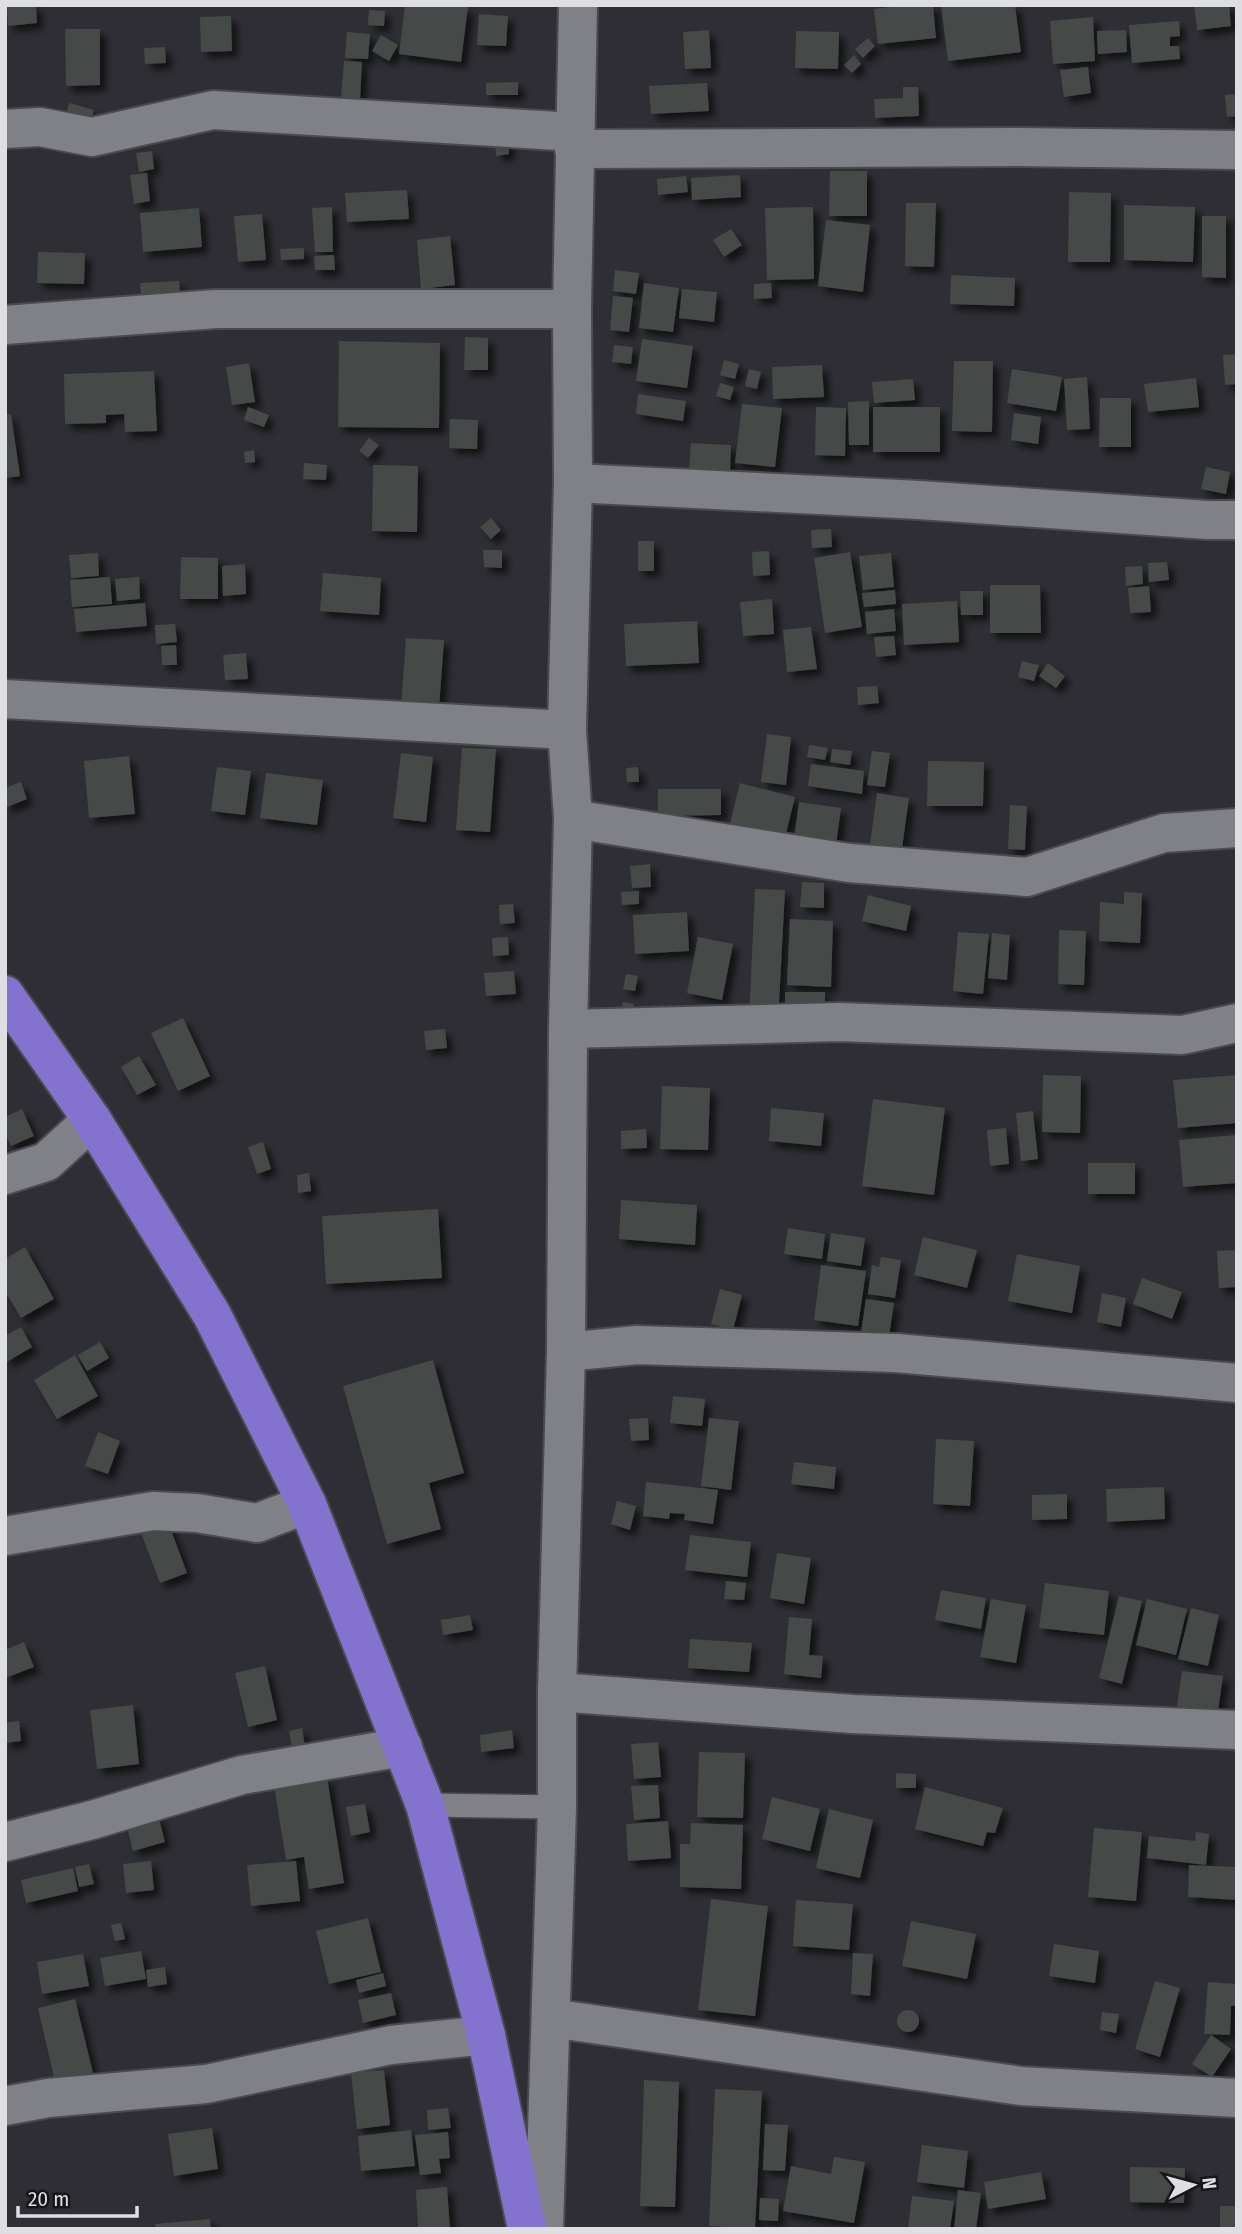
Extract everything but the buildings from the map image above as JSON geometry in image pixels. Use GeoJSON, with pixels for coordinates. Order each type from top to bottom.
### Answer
{"type":"FeatureCollection","features":[{"type":"Feature","properties":{"kind":"highway"},"geometry":{"type":"LineString","coordinates":[[5,995],[92,1120],[212,1315],[307,1504],[425,1805],[486,2035],[527,2229]]}},
{"type":"Feature","properties":{"kind":"street"},"geometry":{"type":"LineString","coordinates":[[544,2229],[557,1807],[557,1692],[566,1352],[568,1029],[573,820],[567,730],[573,483],[572,309],[578,5]]}},
{"type":"Feature","properties":{"kind":"street"},"geometry":{"type":"LineString","coordinates":[[5,129],[40,127],[92,137],[213,110],[575,140],[1237,150]]}},
{"type":"Feature","properties":{"kind":"street"},"geometry":{"type":"LineString","coordinates":[[5,325],[216,309],[572,309]]}},
{"type":"Feature","properties":{"kind":"street"},"geometry":{"type":"LineString","coordinates":[[573,483],[919,500],[1237,520]]}},
{"type":"Feature","properties":{"kind":"street"},"geometry":{"type":"LineString","coordinates":[[5,699],[567,730]]}},
{"type":"Feature","properties":{"kind":"street"},"geometry":{"type":"LineString","coordinates":[[573,820],[849,863],[1027,877],[1164,833],[1237,828]]}},
{"type":"Feature","properties":{"kind":"street"},"geometry":{"type":"LineString","coordinates":[[568,1029],[839,1022],[1182,1035],[1237,1023]]}},
{"type":"Feature","properties":{"kind":"street"},"geometry":{"type":"LineString","coordinates":[[5,1175],[46,1162],[92,1120]]}},
{"type":"Feature","properties":{"kind":"street"},"geometry":{"type":"LineString","coordinates":[[566,1352],[637,1345],[896,1353],[1237,1383]]}},
{"type":"Feature","properties":{"kind":"street"},"geometry":{"type":"LineString","coordinates":[[5,1536],[153,1511],[197,1513],[257,1523],[307,1504]]}},
{"type":"Feature","properties":{"kind":"street"},"geometry":{"type":"LineString","coordinates":[[557,1692],[853,1714],[1237,1730]]}},
{"type":"Feature","properties":{"kind":"street"},"geometry":{"type":"LineString","coordinates":[[5,1842],[92,1820],[242,1775],[402,1747]]}},
{"type":"Feature","properties":{"kind":"street"},"geometry":{"type":"LineString","coordinates":[[551,2018],[1021,2086],[1237,2098]]}},
{"type":"Feature","properties":{"kind":"street"},"geometry":{"type":"LineString","coordinates":[[5,2106],[48,2098],[206,2084],[391,2045],[486,2035]]}},
{"type":"Feature","properties":{"kind":"lane"},"geometry":{"type":"LineString","coordinates":[[425,1805],[557,1807]]}}]}
